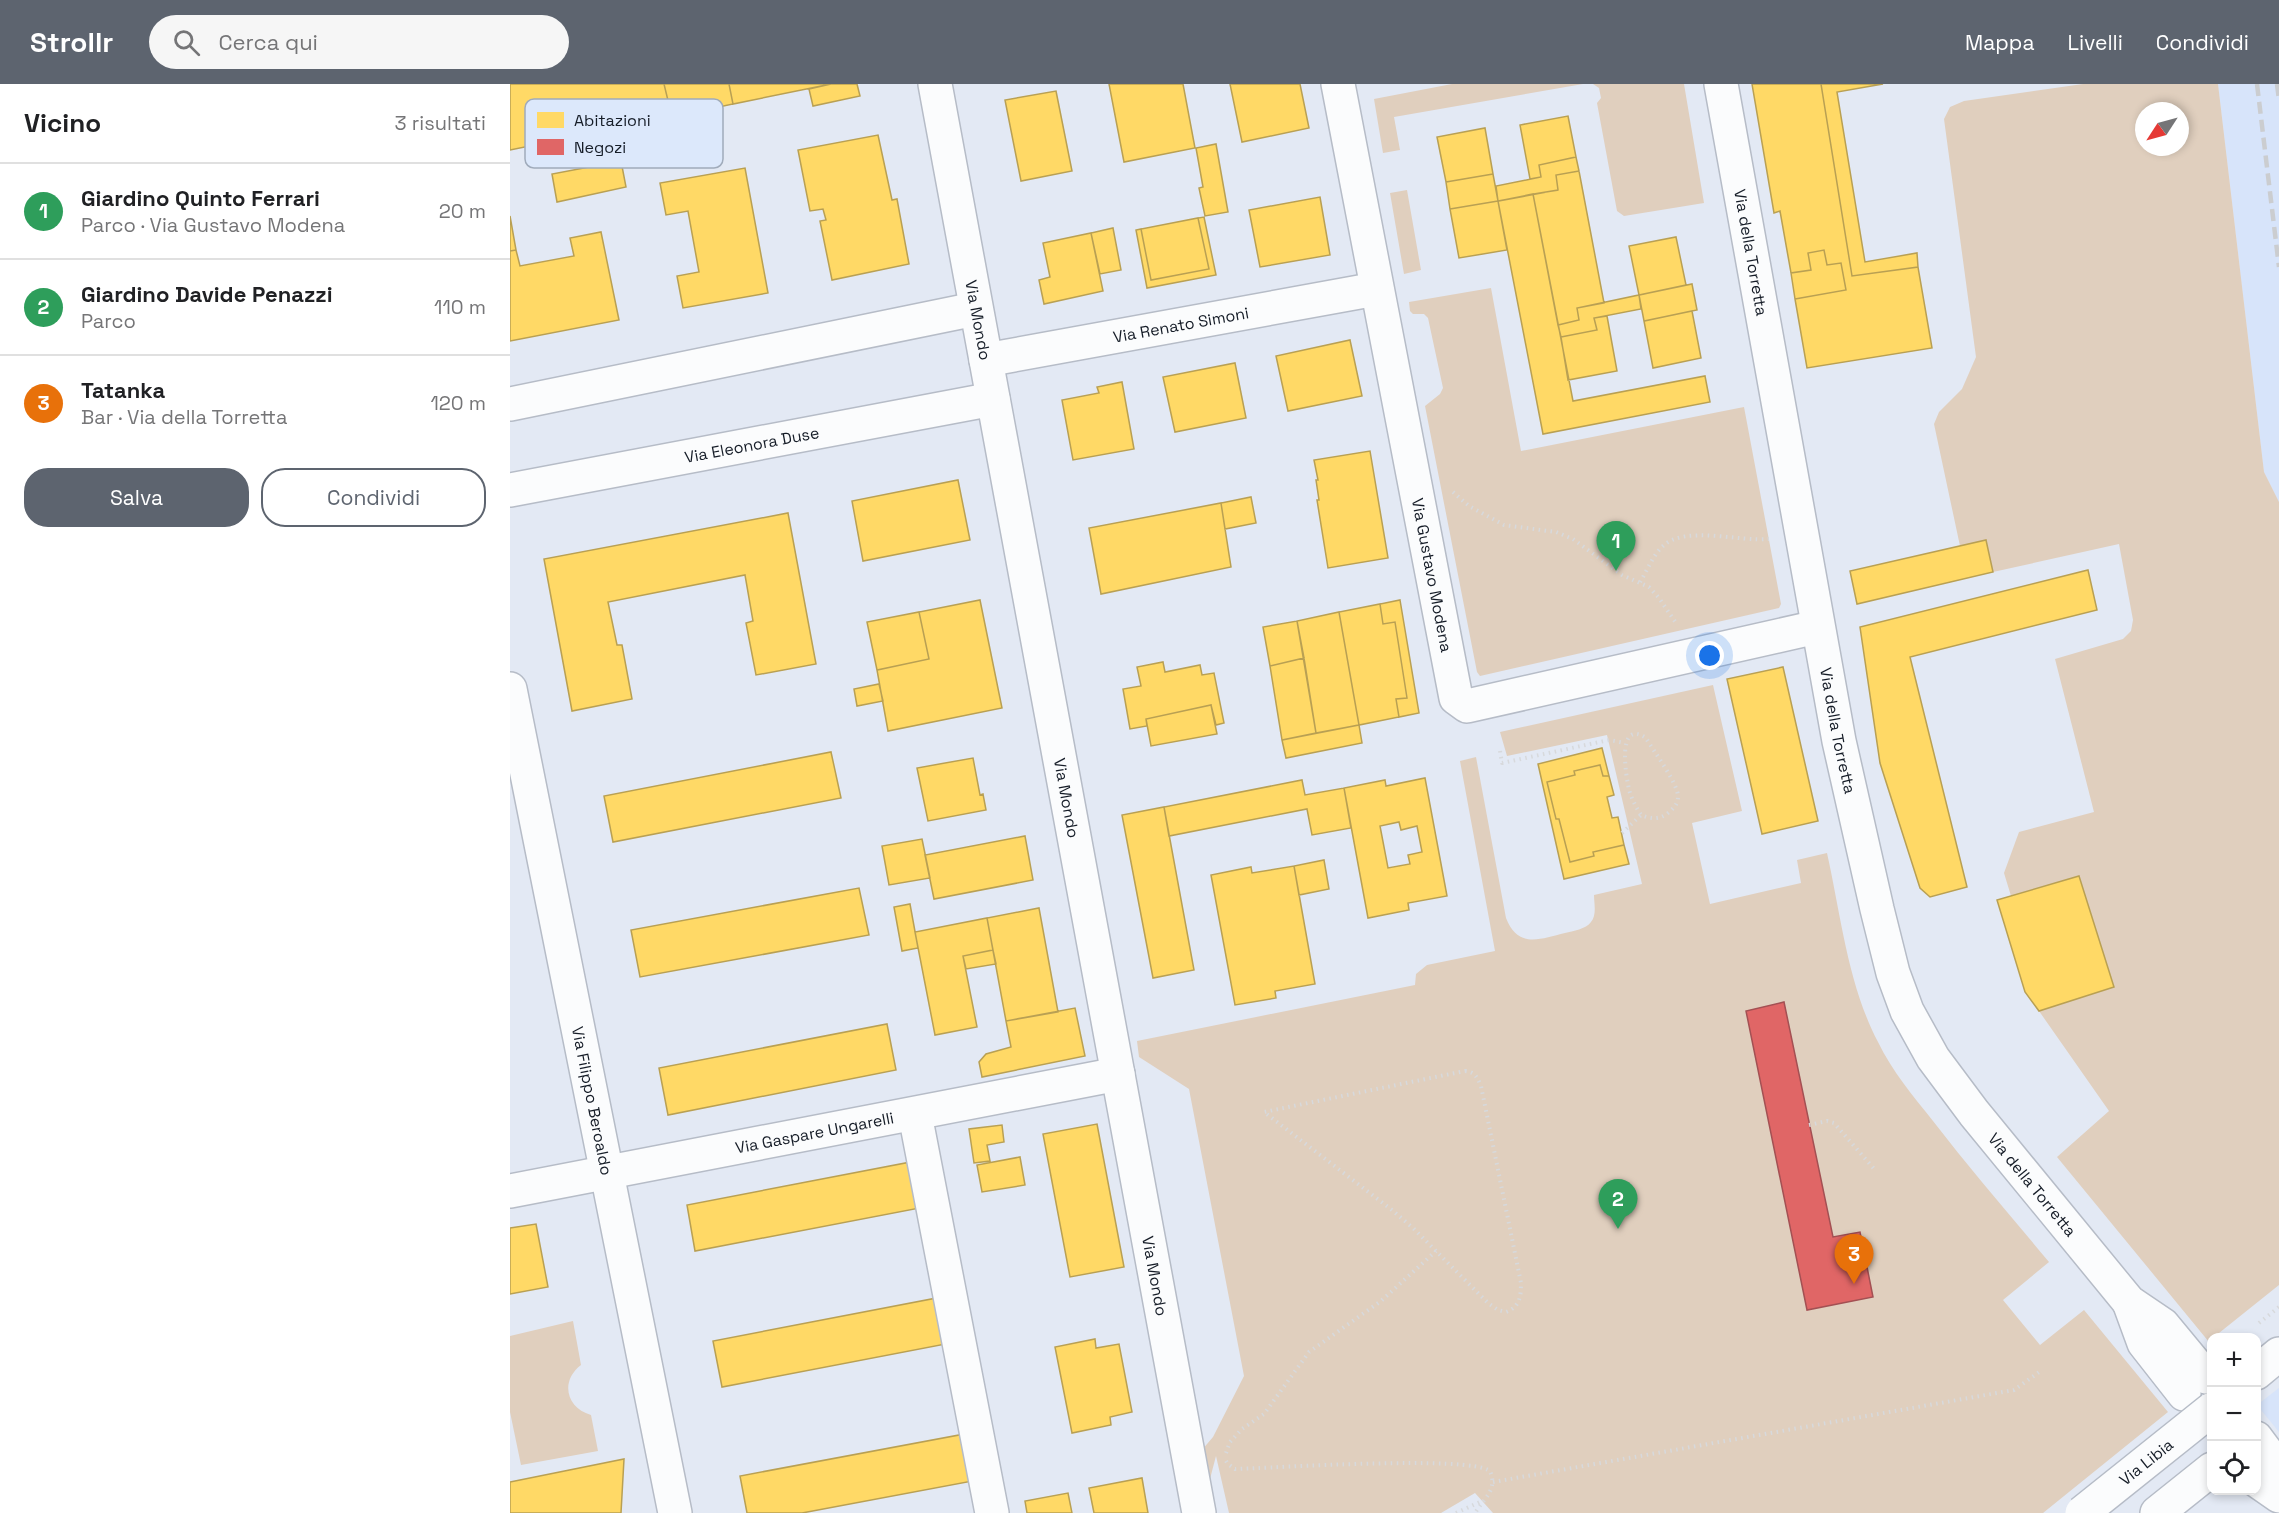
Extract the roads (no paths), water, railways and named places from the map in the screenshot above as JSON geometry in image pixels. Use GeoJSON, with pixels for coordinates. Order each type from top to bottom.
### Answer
{"type":"FeatureCollection","features":[{"type":"Feature","properties":{"kind":"street","name":"Via Mondo"},"geometry":{"type":"LineString","coordinates":[[935,84],[1199,1513]]}},
{"type":"Feature","properties":{"kind":"street","name":"Via Gustavo Modena"},"geometry":{"type":"LineString","coordinates":[[1338,84],[1456,698],[1467,706],[1817,627]]}},
{"type":"Feature","properties":{"kind":"street","name":"Via della Torretta"},"geometry":{"type":"LineString","coordinates":[[1721,84],[1839,741],[1893,972],[1907,1011],[1933,1058],[1954,1087],[2129,1302],[2144,1343],[2201,1393]]}},
{"type":"Feature","properties":{"kind":"street","name":"Via Renato Simoni"},"geometry":{"type":"LineString","coordinates":[[986,360],[1376,289]]}},
{"type":"Feature","properties":{"kind":"street"},"geometry":{"type":"LineString","coordinates":[[510,404],[975,309]]}},
{"type":"Feature","properties":{"kind":"street","name":"Via Eleonora Duse"},"geometry":{"type":"LineString","coordinates":[[510,490],[993,399]]}},
{"type":"Feature","properties":{"kind":"street","name":"Via Filippo Beroaldo"},"geometry":{"type":"LineString","coordinates":[[510,689],[675,1513]]}},
{"type":"Feature","properties":{"kind":"street","name":"Via Gaspare Ungarelli"},"geometry":{"type":"LineString","coordinates":[[510,1191],[1118,1074]]}},
{"type":"Feature","properties":{"kind":"street"},"geometry":{"type":"LineString","coordinates":[[918,1130],[992,1513]]}},
{"type":"Feature","properties":{"kind":"street"},"geometry":{"type":"LineString","coordinates":[[2261,1368],[2279,1354]]}},
{"type":"Feature","properties":{"kind":"street","name":"Via Libia"},"geometry":{"type":"LineString","coordinates":[[2082,1513],[2201,1393]]}},
{"type":"Feature","properties":{"kind":"street"},"geometry":{"type":"LineString","coordinates":[[2258,1441],[2279,1469]]}},
{"type":"Feature","properties":{"kind":"street"},"geometry":{"type":"LineString","coordinates":[[2157,1513],[2207,1472]]}},
{"type":"Feature","properties":{"kind":"street"},"geometry":{"type":"LineString","coordinates":[[2261,1483],[2279,1496]]}},
{"type":"Feature","properties":{"kind":"railway"},"geometry":{"type":"LineString","coordinates":[[2257,84],[2279,267]]}},
{"type":"Feature","properties":{"kind":"railway"},"geometry":{"type":"LineString","coordinates":[[2277,84],[2279,100]]}},
{"type":"Feature","properties":{"kind":"place","name":"Giardino Quinto Ferrari"},"geometry":{"type":"Point","coordinates":[1616,571]}},
{"type":"Feature","properties":{"kind":"place","name":"Giardino Davide Penazzi"},"geometry":{"type":"Point","coordinates":[1618,1229]}},
{"type":"Feature","properties":{"kind":"place","name":"Tatanka"},"geometry":{"type":"Point","coordinates":[1854,1284]}}]}
